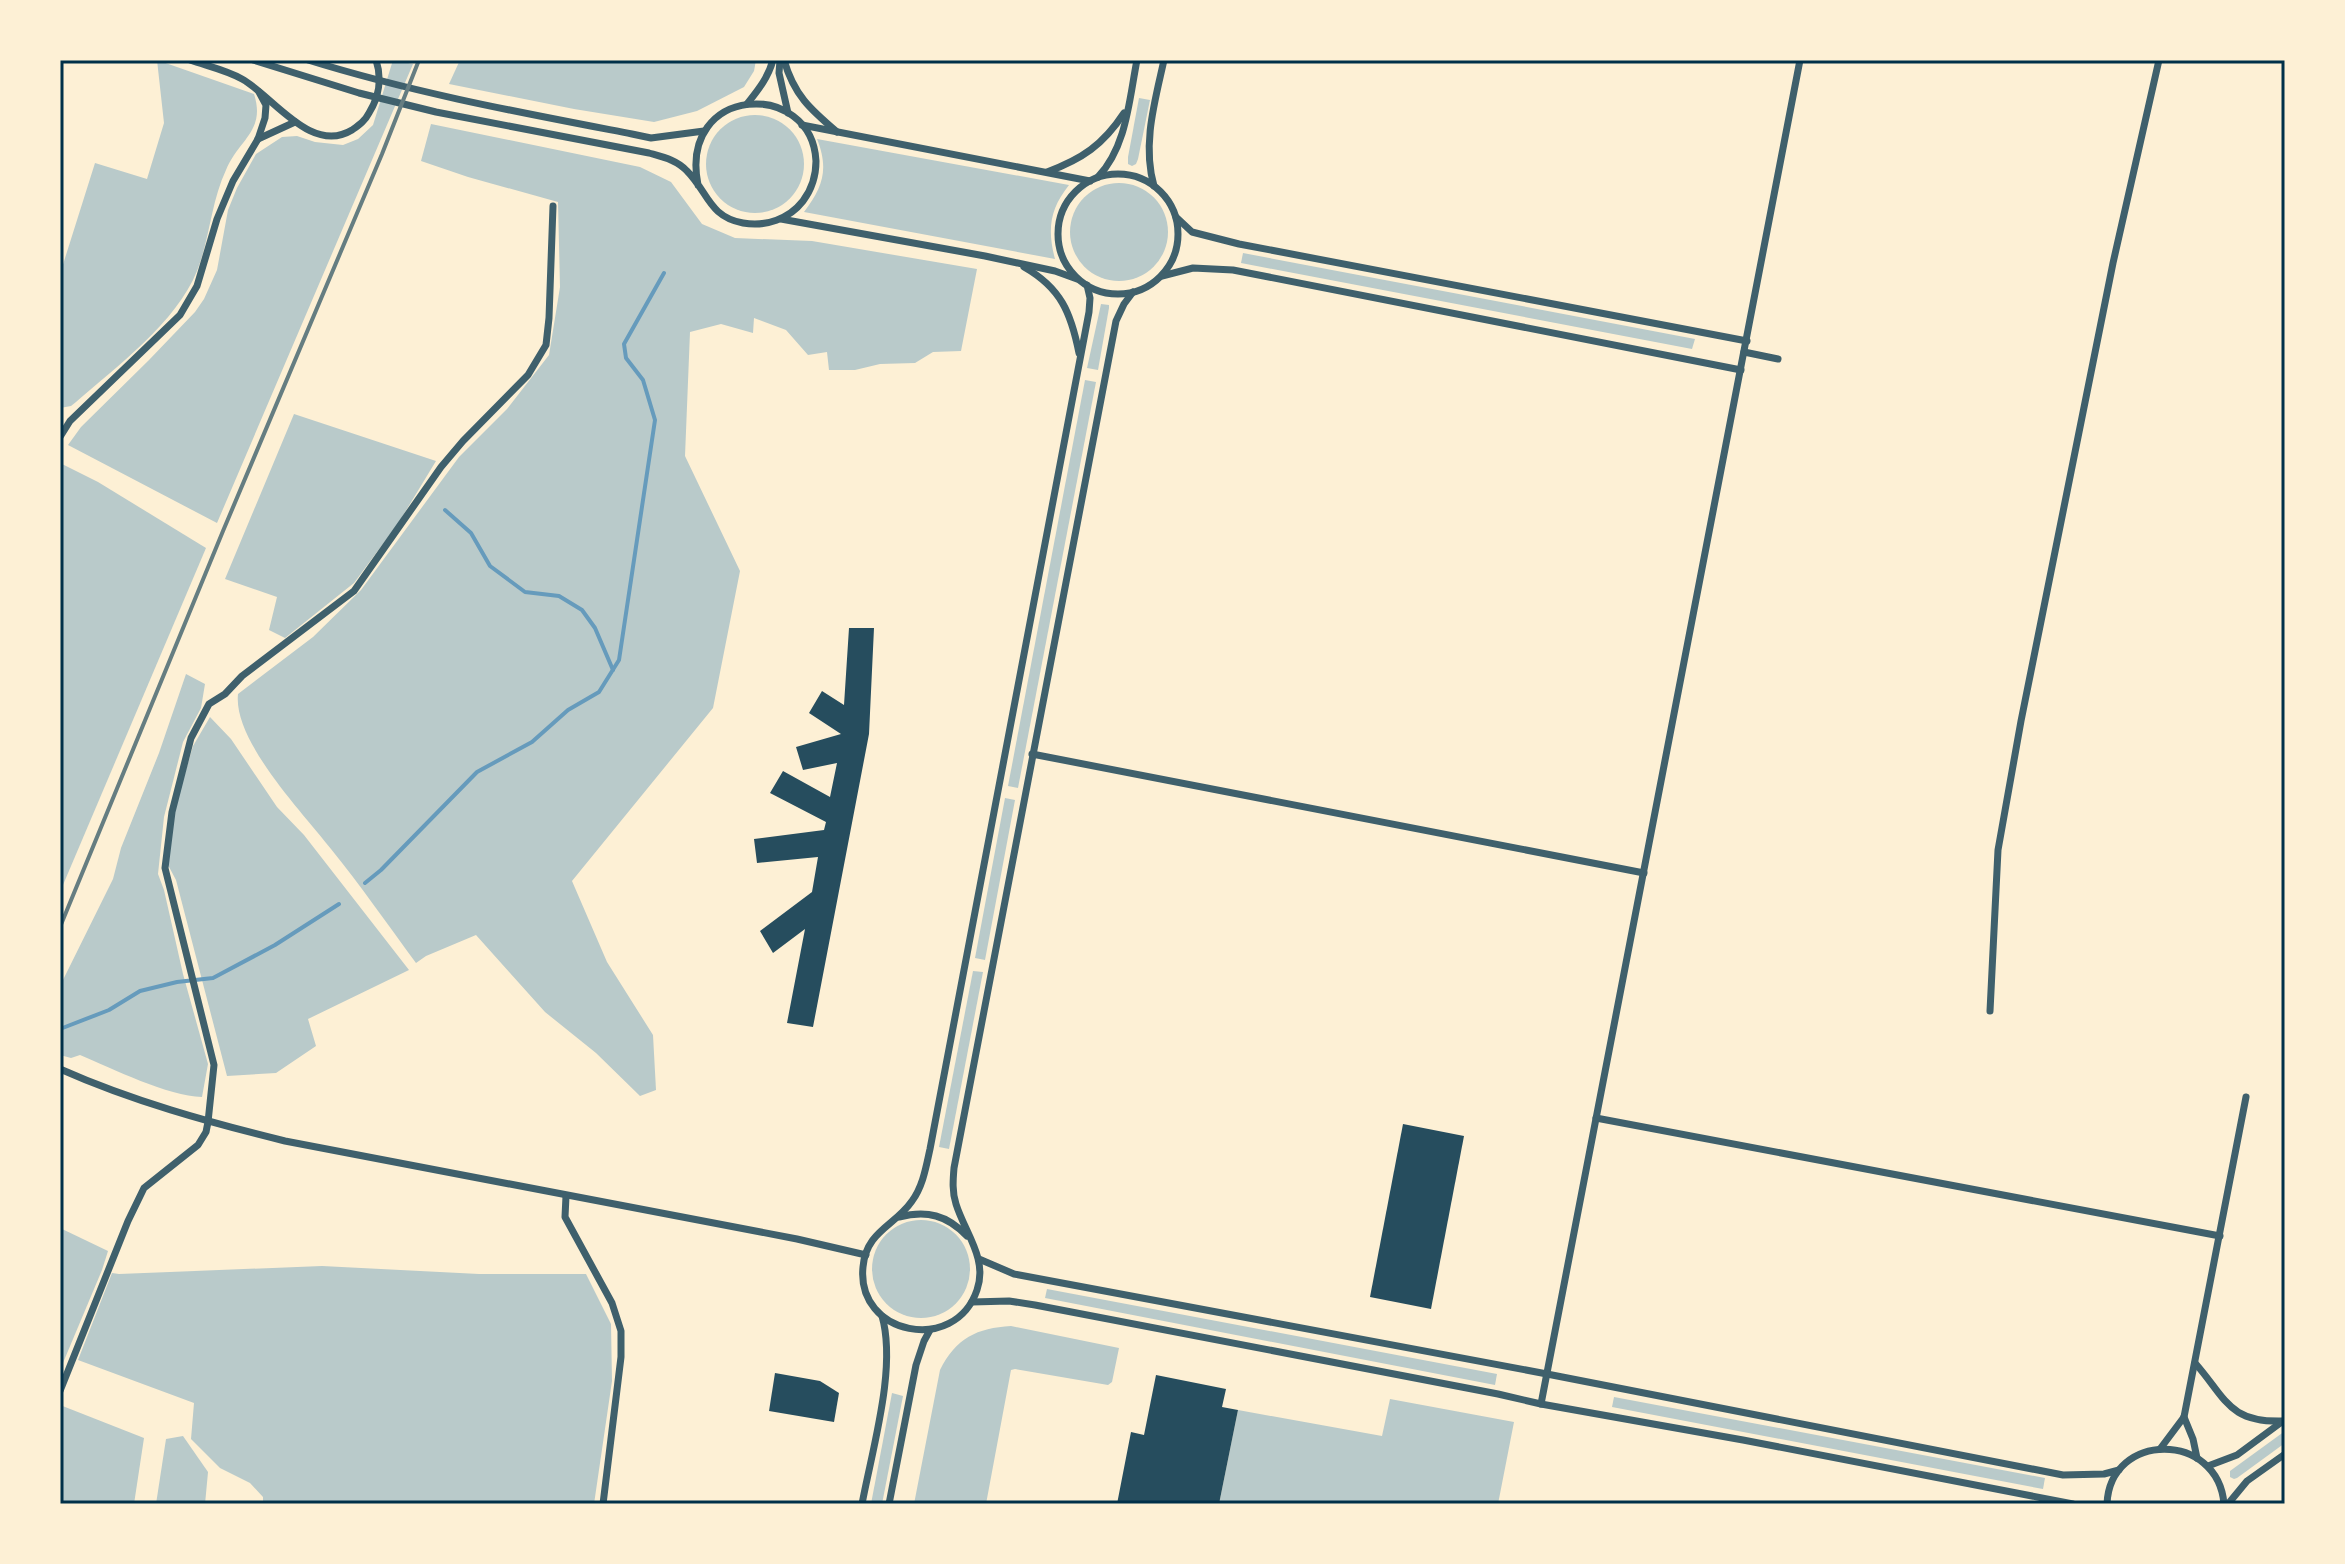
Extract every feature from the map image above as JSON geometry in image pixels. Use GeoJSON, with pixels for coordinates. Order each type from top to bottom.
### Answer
{"type":"FeatureCollection","features":[{"type":"Feature","properties":{"kind":"street"},"geometry":{"type":"LineString","coordinates":[[190,60],[243,79],[308,131],[336,136],[362,123],[369,113],[379,91],[376,60]]}},
{"type":"Feature","properties":{"kind":"street"},"geometry":{"type":"LineString","coordinates":[[253,60],[359,93],[436,112],[673,160],[687,170],[714,209],[739,223],[753,225],[781,219],[805,199],[813,185],[816,169],[811,139],[802,125],[775,107],[747,104],[723,113],[704,131],[696,148],[694,167],[698,185]]}},
{"type":"Feature","properties":{"kind":"street"},"geometry":{"type":"LineString","coordinates":[[308,60],[444,96],[651,138],[704,131]]}},
{"type":"Feature","properties":{"kind":"street"},"geometry":{"type":"LineString","coordinates":[[747,104],[763,84],[773,60]]}},
{"type":"Feature","properties":{"kind":"street"},"geometry":{"type":"LineString","coordinates":[[782,60],[779,73],[788,113]]}},
{"type":"Feature","properties":{"kind":"street"},"geometry":{"type":"LineString","coordinates":[[782,60],[799,96],[839,133]]}},
{"type":"Feature","properties":{"kind":"street"},"geometry":{"type":"LineString","coordinates":[[1079,280],[1063,256],[1059,242],[1062,214],[1078,189],[1094,180],[1111,164],[1117,150],[1137,60]]}},
{"type":"Feature","properties":{"kind":"street"},"geometry":{"type":"LineString","coordinates":[[1154,186],[1150,171],[1150,131],[1164,60]]}},
{"type":"Feature","properties":{"kind":"street"},"geometry":{"type":"LineString","coordinates":[[1541,1404],[1800,60]]}},
{"type":"Feature","properties":{"kind":"street"},"geometry":{"type":"LineString","coordinates":[[1990,1011],[1998,850],[2113,263],[2159,60]]}},
{"type":"Feature","properties":{"kind":"street"},"geometry":{"type":"LineString","coordinates":[[61,433],[95,395],[180,315],[197,286],[217,219],[233,181],[258,139],[265,118],[266,105],[259,92]]}},
{"type":"Feature","properties":{"kind":"street"},"geometry":{"type":"LineString","coordinates":[[1045,172],[1088,153],[1110,134],[1127,108]]}},
{"type":"Feature","properties":{"kind":"street"},"geometry":{"type":"LineString","coordinates":[[258,139],[295,122]]}},
{"type":"Feature","properties":{"kind":"street"},"geometry":{"type":"LineString","coordinates":[[802,125],[1094,180],[1117,174],[1136,177],[1154,186],[1176,217],[1192,232],[1239,244],[1747,341]]}},
{"type":"Feature","properties":{"kind":"street"},"geometry":{"type":"LineString","coordinates":[[60,1391],[144,1188],[198,1145],[206,1132],[214,1065],[165,868],[172,812],[191,738],[209,704],[354,591],[441,467],[528,375],[546,345],[553,206]]}},
{"type":"Feature","properties":{"kind":"street"},"geometry":{"type":"LineString","coordinates":[[781,219],[1055,271],[1109,293],[1133,292],[1149,286],[1162,276],[1178,242],[1176,217]]}},
{"type":"Feature","properties":{"kind":"street"},"geometry":{"type":"LineString","coordinates":[[1015,262],[1038,275],[1058,295],[1073,322],[1080,359]]}},
{"type":"Feature","properties":{"kind":"street"},"geometry":{"type":"LineString","coordinates":[[1162,276],[1193,268],[1233,270],[1741,370]]}},
{"type":"Feature","properties":{"kind":"street"},"geometry":{"type":"LineString","coordinates":[[1087,285],[1089,312],[930,1149],[919,1189],[912,1202],[877,1233],[862,1266],[863,1284],[870,1302],[882,1316],[896,1325],[913,1330],[930,1330],[954,1320],[972,1302],[978,1288],[979,1259],[955,1202],[954,1168],[1116,321],[1133,292]]}},
{"type":"Feature","properties":{"kind":"street"},"geometry":{"type":"LineString","coordinates":[[1744,352],[1778,359]]}},
{"type":"Feature","properties":{"kind":"street"},"geometry":{"type":"LineString","coordinates":[[1032,754],[1644,873]]}},
{"type":"Feature","properties":{"kind":"street"},"geometry":{"type":"LineString","coordinates":[[60,1069],[108,1090],[208,1122],[285,1141],[797,1239],[866,1255]]}},
{"type":"Feature","properties":{"kind":"street"},"geometry":{"type":"LineString","coordinates":[[2160,1449],[2184,1417],[2246,1097]]}},
{"type":"Feature","properties":{"kind":"street"},"geometry":{"type":"LineString","coordinates":[[1596,1118],[2220,1236]]}},
{"type":"Feature","properties":{"kind":"street"},"geometry":{"type":"LineString","coordinates":[[566,1196],[565,1217],[612,1303],[621,1331],[621,1357],[603,1504]]}},
{"type":"Feature","properties":{"kind":"street"},"geometry":{"type":"LineString","coordinates":[[897,1218],[917,1213],[937,1215],[955,1224],[970,1238]]}},
{"type":"Feature","properties":{"kind":"street"},"geometry":{"type":"LineString","coordinates":[[979,1259],[1014,1274],[2063,1475],[2104,1474],[2119,1470]]}},
{"type":"Feature","properties":{"kind":"street"},"geometry":{"type":"LineString","coordinates":[[972,1302],[1009,1301],[1035,1305],[2073,1504]]}},
{"type":"Feature","properties":{"kind":"street"},"geometry":{"type":"LineString","coordinates":[[862,1504],[887,1368],[887,1334],[882,1316]]}},
{"type":"Feature","properties":{"kind":"street"},"geometry":{"type":"LineString","coordinates":[[889,1504],[916,1365],[930,1330]]}},
{"type":"Feature","properties":{"kind":"street"},"geometry":{"type":"LineString","coordinates":[[2195,1363],[2232,1410],[2269,1422],[2284,1421]]}},
{"type":"Feature","properties":{"kind":"street"},"geometry":{"type":"LineString","coordinates":[[2184,1417],[2197,1458]]}},
{"type":"Feature","properties":{"kind":"street"},"geometry":{"type":"LineString","coordinates":[[2208,1466],[2237,1455],[2284,1421]]}},
{"type":"Feature","properties":{"kind":"street"},"geometry":{"type":"LineString","coordinates":[[2107,1504],[2119,1470],[2130,1459],[2144,1452],[2173,1449],[2197,1458],[2208,1466],[2226,1504],[2247,1481],[2285,1454]]}},
{"type":"Feature","properties":{"kind":"shaded area"},"geometry":{"type":"Polygon","coordinates":[[[157,60],[254,94],[257,117],[221,182],[197,271],[175,308],[127,358],[71,406],[60,408],[60,274],[95,163],[147,179],[164,123],[157,60]]]}},
{"type":"Feature","properties":{"kind":"shaded area"},"geometry":{"type":"Polygon","coordinates":[[[393,60],[413,64],[217,523],[68,445],[81,427],[149,360],[204,299],[217,270],[228,210],[256,154],[282,137],[297,136],[315,142],[343,145],[358,139],[373,125],[393,60]]]}},
{"type":"Feature","properties":{"kind":"shaded area"},"geometry":{"type":"Polygon","coordinates":[[[460,60],[756,60],[754,71],[744,87],[697,111],[654,122],[449,84],[460,60]]]}},
{"type":"Feature","properties":{"kind":"shaded area"},"geometry":{"type":"Polygon","coordinates":[[[1139,98],[1150,100],[1138,159],[1132,166],[1128,164],[1128,157],[1139,98]]]}},
{"type":"Feature","properties":{"kind":"shaded area"},"geometry":{"type":"Polygon","coordinates":[[[755,115],[774,119],[789,130],[800,145],[804,164],[800,183],[789,198],[774,209],[755,213],[736,209],[721,198],[710,183],[706,164],[710,145],[721,130],[736,119],[755,115]]]}},
{"type":"Feature","properties":{"kind":"shaded area"},"geometry":{"type":"Polygon","coordinates":[[[431,124],[640,167],[671,182],[702,224],[735,238],[812,241],[977,269],[961,351],[933,352],[915,363],[829,370],[827,352],[808,355],[786,330],[754,318],[753,333],[721,324],[690,332],[685,456],[740,571],[713,708],[572,881],[607,962],[653,1035],[656,1090],[640,1096],[596,1053],[545,1012],[476,935],[416,963],[353,877],[272,776],[246,733],[239,713],[238,694],[313,637],[361,590],[459,457],[507,409],[549,355],[560,287],[558,202],[421,161],[431,124]]]}},
{"type":"Feature","properties":{"kind":"shaded area"},"geometry":{"type":"Polygon","coordinates":[[[817,139],[1069,185],[1058,202],[1052,220],[1055,259],[804,212],[816,194],[822,177],[823,160],[817,139]]]}},
{"type":"Feature","properties":{"kind":"shaded area"},"geometry":{"type":"Polygon","coordinates":[[[1119,183],[1138,186],[1154,197],[1165,213],[1168,232],[1165,251],[1154,267],[1138,278],[1119,281],[1100,278],[1084,267],[1073,251],[1070,232],[1073,213],[1084,197],[1100,186],[1119,183]]]}},
{"type":"Feature","properties":{"kind":"shaded area"},"geometry":{"type":"Polygon","coordinates":[[[1243,253],[1695,339],[1692,349],[1241,263],[1243,253]]]}},
{"type":"Feature","properties":{"kind":"shaded area"},"geometry":{"type":"Polygon","coordinates":[[[1101,304],[1109,305],[1109,308],[1098,370],[1087,368],[1101,304]]]}},
{"type":"Feature","properties":{"kind":"shaded area"},"geometry":{"type":"Polygon","coordinates":[[[1085,380],[1096,382],[1018,788],[1008,786],[1085,380]]]}},
{"type":"Feature","properties":{"kind":"shaded area"},"geometry":{"type":"Polygon","coordinates":[[[294,414],[436,461],[399,522],[354,583],[285,638],[269,630],[277,597],[225,579],[294,414]]]}},
{"type":"Feature","properties":{"kind":"shaded area"},"geometry":{"type":"Polygon","coordinates":[[[60,463],[98,482],[206,548],[60,892],[60,463]]]}},
{"type":"Feature","properties":{"kind":"shaded area"},"geometry":{"type":"Polygon","coordinates":[[[186,674],[205,684],[201,708],[183,742],[164,817],[158,874],[208,1064],[202,1097],[157,1087],[80,1055],[71,1058],[60,1055],[60,986],[113,879],[121,848],[186,674]]]}},
{"type":"Feature","properties":{"kind":"shaded area"},"geometry":{"type":"Polygon","coordinates":[[[210,717],[231,739],[277,807],[304,835],[409,970],[308,1019],[316,1046],[276,1073],[227,1076],[176,880],[168,865],[173,814],[193,746],[210,717]]]}},
{"type":"Feature","properties":{"kind":"shaded area"},"geometry":{"type":"Polygon","coordinates":[[[1005,798],[1015,800],[985,960],[975,958],[1005,798]]]}},
{"type":"Feature","properties":{"kind":"shaded area"},"geometry":{"type":"Polygon","coordinates":[[[973,971],[983,972],[949,1149],[939,1147],[973,971]]]}},
{"type":"Feature","properties":{"kind":"shaded area"},"geometry":{"type":"Polygon","coordinates":[[[921,1220],[940,1224],[956,1234],[966,1250],[970,1269],[966,1288],[956,1304],[940,1314],[921,1318],[902,1314],[886,1304],[876,1288],[872,1269],[876,1250],[886,1234],[902,1224],[921,1220]]]}},
{"type":"Feature","properties":{"kind":"shaded area"},"geometry":{"type":"Polygon","coordinates":[[[60,1228],[108,1251],[60,1370],[60,1228]]]}},
{"type":"Feature","properties":{"kind":"shaded area"},"geometry":{"type":"Polygon","coordinates":[[[322,1266],[479,1274],[586,1274],[611,1324],[612,1381],[594,1504],[263,1504],[263,1497],[250,1483],[220,1468],[191,1439],[194,1403],[78,1360],[112,1273],[322,1266]]]}},
{"type":"Feature","properties":{"kind":"shaded area"},"geometry":{"type":"Polygon","coordinates":[[[1047,1289],[1497,1374],[1495,1385],[1045,1298],[1047,1289]]]}},
{"type":"Feature","properties":{"kind":"shaded area"},"geometry":{"type":"Polygon","coordinates":[[[1011,1326],[1119,1348],[1112,1382],[1108,1385],[1011,1370],[986,1504],[914,1504],[940,1370],[953,1350],[969,1337],[988,1329],[1011,1326]]]}},
{"type":"Feature","properties":{"kind":"shaded area"},"geometry":{"type":"Polygon","coordinates":[[[892,1393],[903,1396],[882,1504],[871,1504],[892,1393]]]}},
{"type":"Feature","properties":{"kind":"shaded area"},"geometry":{"type":"Polygon","coordinates":[[[1614,1397],[2045,1478],[2043,1489],[1612,1407],[1614,1397]]]}},
{"type":"Feature","properties":{"kind":"shaded area"},"geometry":{"type":"Polygon","coordinates":[[[1390,1399],[1514,1422],[1498,1504],[1219,1504],[1238,1410],[1382,1436],[1390,1399]]]}},
{"type":"Feature","properties":{"kind":"shaded area"},"geometry":{"type":"Polygon","coordinates":[[[60,1405],[144,1438],[134,1504],[60,1504],[60,1405]]]}},
{"type":"Feature","properties":{"kind":"shaded area"},"geometry":{"type":"Polygon","coordinates":[[[2285,1431],[2285,1443],[2237,1478],[2230,1477],[2230,1471],[2285,1431]]]}},
{"type":"Feature","properties":{"kind":"shaded area"},"geometry":{"type":"Polygon","coordinates":[[[183,1436],[208,1472],[205,1504],[156,1504],[166,1439],[183,1436]]]}},
{"type":"Feature","properties":{"kind":"building"},"geometry":{"type":"Polygon","coordinates":[[[849,628],[874,628],[869,734],[813,1027],[787,1023],[805,929],[773,953],[760,931],[812,892],[818,857],[757,863],[754,839],[824,830],[826,822],[770,793],[783,771],[830,797],[837,763],[803,770],[796,747],[841,734],[809,713],[822,691],[844,705],[849,628]]]}},
{"type":"Feature","properties":{"kind":"building"},"geometry":{"type":"Polygon","coordinates":[[[1403,1124],[1464,1136],[1431,1309],[1370,1297],[1403,1124]]]}},
{"type":"Feature","properties":{"kind":"building"},"geometry":{"type":"Polygon","coordinates":[[[775,1373],[820,1381],[839,1393],[834,1422],[769,1411],[775,1373]]]}},
{"type":"Feature","properties":{"kind":"building"},"geometry":{"type":"Polygon","coordinates":[[[1156,1375],[1226,1389],[1222,1407],[1238,1410],[1219,1504],[1117,1504],[1131,1432],[1144,1435],[1156,1375]]]}},
{"type":"Feature","properties":{"kind":"waterway"},"geometry":{"type":"LineString","coordinates":[[365,883],[477,772],[532,742],[568,710],[599,692],[619,660],[655,420],[643,380],[626,358],[624,344],[664,273]]}},
{"type":"Feature","properties":{"kind":"waterway"},"geometry":{"type":"LineString","coordinates":[[445,510],[471,533],[490,566],[525,592],[559,596],[582,610],[595,628],[613,670]]}},
{"type":"Feature","properties":{"kind":"waterway"},"geometry":{"type":"LineString","coordinates":[[60,1029],[109,1010],[140,991],[213,978],[275,945],[339,904]]}},
{"type":"Feature","properties":{"kind":"railway"},"geometry":{"type":"LineString","coordinates":[[60,927],[419,60]]}}]}
